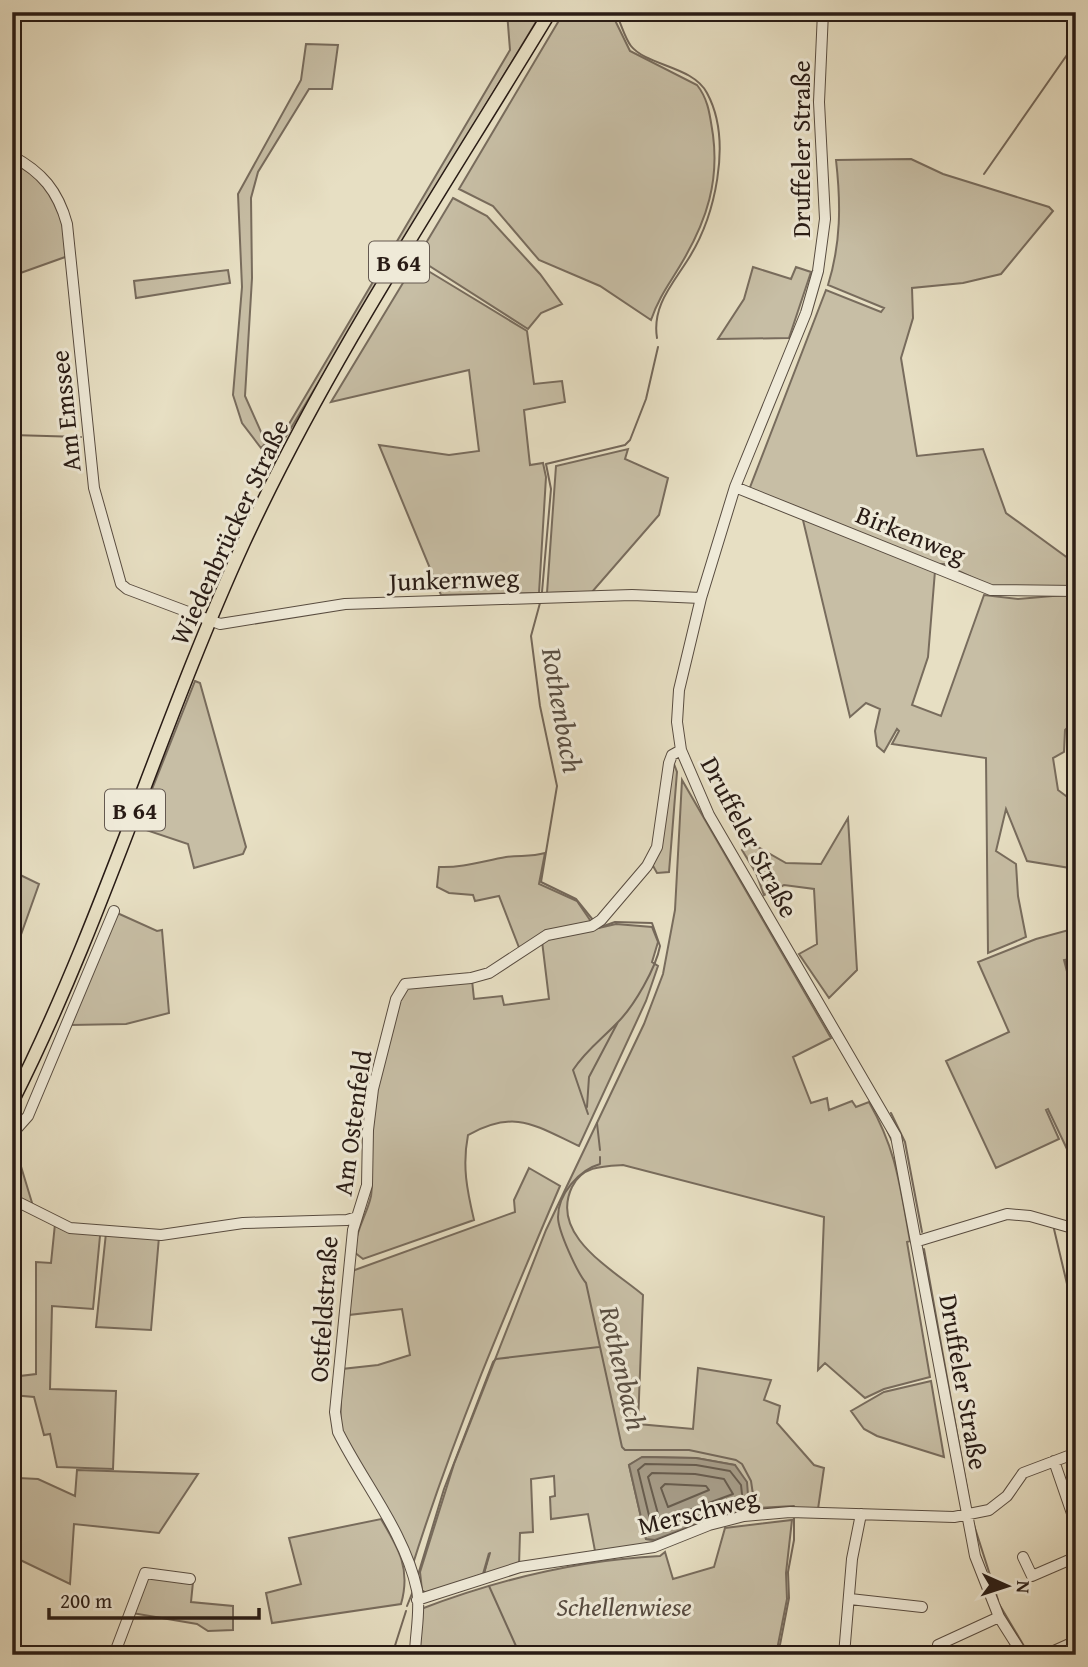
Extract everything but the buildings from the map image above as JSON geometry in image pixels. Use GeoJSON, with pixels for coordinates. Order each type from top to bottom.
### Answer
{"type":"FeatureCollection","features":[{"type":"Feature","properties":{"kind":"main road","name":"Wiedenbrücker Straße"},"geometry":{"type":"LineString","coordinates":[[12,1102],[59,1001],[211,621],[256,517],[320,394],[550,12]]}},
{"type":"Feature","properties":{"kind":"street","name":"Druffeler Straße"},"geometry":{"type":"LineString","coordinates":[[823,12],[819,102],[825,219],[818,271],[806,313],[736,487],[701,598],[679,690],[677,722],[681,750],[709,815],[896,1136],[918,1241],[975,1556],[999,1617],[1023,1655]]}},
{"type":"Feature","properties":{"kind":"street","name":"Am Emssee"},"geometry":{"type":"LineString","coordinates":[[12,156],[30,166],[49,182],[61,203],[67,224],[94,488],[121,584],[211,621]]}},
{"type":"Feature","properties":{"kind":"street","name":"Birkenweg"},"geometry":{"type":"LineString","coordinates":[[736,487],[991,590],[1076,591]]}},
{"type":"Feature","properties":{"kind":"street","name":"Junkernweg"},"geometry":{"type":"LineString","coordinates":[[211,621],[220,624],[237,623],[345,604],[632,595],[701,598]]}},
{"type":"Feature","properties":{"kind":"street","name":"Am Ostenfeld"},"geometry":{"type":"LineString","coordinates":[[353,1230],[352,1218],[367,1185],[368,1130],[373,1090],[400,990],[405,984],[471,978],[489,973],[547,935],[592,926],[601,920],[653,857],[659,838],[669,762],[672,755],[681,750]]}},
{"type":"Feature","properties":{"kind":"street"},"geometry":{"type":"LineString","coordinates":[[12,1134],[29,1116],[114,911]]}},
{"type":"Feature","properties":{"kind":"street","name":"Ostfeldstraße"},"geometry":{"type":"LineString","coordinates":[[12,1199],[70,1227],[161,1235],[243,1223],[352,1218]]}},
{"type":"Feature","properties":{"kind":"street"},"geometry":{"type":"LineString","coordinates":[[918,1241],[1007,1214],[1030,1216],[1076,1229]]}},
{"type":"Feature","properties":{"kind":"street","name":"Ostfeldstraße"},"geometry":{"type":"LineString","coordinates":[[353,1230],[335,1412],[338,1432],[401,1544],[417,1600]]}},
{"type":"Feature","properties":{"kind":"street"},"geometry":{"type":"LineString","coordinates":[[967,1515],[989,1510],[999,1504],[1024,1473],[1076,1453]]}},
{"type":"Feature","properties":{"kind":"street"},"geometry":{"type":"LineString","coordinates":[[1054,1461],[1076,1525]]}},
{"type":"Feature","properties":{"kind":"street","name":"Merschweg"},"geometry":{"type":"LineString","coordinates":[[417,1600],[520,1567],[654,1547],[709,1525],[744,1516],[790,1512],[967,1515]]}},
{"type":"Feature","properties":{"kind":"street"},"geometry":{"type":"LineString","coordinates":[[844,1655],[852,1559],[861,1514]]}},
{"type":"Feature","properties":{"kind":"street"},"geometry":{"type":"LineString","coordinates":[[1023,1557],[1032,1576],[1076,1557]]}},
{"type":"Feature","properties":{"kind":"street"},"geometry":{"type":"LineString","coordinates":[[114,1655],[145,1573],[190,1579]]}},
{"type":"Feature","properties":{"kind":"street"},"geometry":{"type":"LineString","coordinates":[[850,1599],[922,1607]]}},
{"type":"Feature","properties":{"kind":"street"},"geometry":{"type":"LineString","coordinates":[[415,1655],[417,1600]]}},
{"type":"Feature","properties":{"kind":"street"},"geometry":{"type":"LineString","coordinates":[[938,1655],[938,1645],[999,1617]]}},
{"type":"Feature","properties":{"kind":"street"},"geometry":{"type":"LineString","coordinates":[[1045,1655],[1076,1640]]}},
{"type":"Feature","properties":{"kind":"green space"},"geometry":{"type":"Polygon","coordinates":[[[507,12],[542,12],[279,448],[276,446],[510,50],[507,12]]]}},
{"type":"Feature","properties":{"kind":"green space"},"geometry":{"type":"Polygon","coordinates":[[[564,12],[611,12],[630,51],[697,85],[708,109],[713,135],[714,168],[705,214],[651,320],[600,286],[539,260],[493,206],[459,189],[564,12]]]}},
{"type":"Feature","properties":{"kind":"green space"},"geometry":{"type":"Polygon","coordinates":[[[306,44],[338,45],[332,89],[309,89],[258,172],[251,198],[252,278],[245,396],[266,443],[261,448],[242,423],[233,395],[242,287],[238,194],[301,80],[306,44]]]}},
{"type":"Feature","properties":{"kind":"green space"},"geometry":{"type":"Polygon","coordinates":[[[911,159],[943,174],[1049,207],[1053,211],[1001,274],[963,283],[912,288],[913,318],[901,358],[917,456],[983,449],[1006,513],[1076,564],[1076,588],[992,587],[944,564],[936,564],[749,490],[826,290],[881,312],[884,308],[828,285],[839,223],[836,160],[911,159]]]}},
{"type":"Feature","properties":{"kind":"green space"},"geometry":{"type":"Polygon","coordinates":[[[12,162],[48,189],[63,225],[68,256],[12,276],[12,162]]]}},
{"type":"Feature","properties":{"kind":"green space"},"geometry":{"type":"Polygon","coordinates":[[[453,198],[487,216],[540,274],[562,304],[541,313],[528,329],[417,258],[453,198]]]}},
{"type":"Feature","properties":{"kind":"green space"},"geometry":{"type":"Polygon","coordinates":[[[415,263],[527,331],[534,384],[562,381],[565,402],[524,410],[530,465],[543,463],[546,477],[539,593],[441,595],[379,445],[449,455],[479,451],[469,370],[331,402],[415,263]]]}},
{"type":"Feature","properties":{"kind":"green space"},"geometry":{"type":"Polygon","coordinates":[[[753,267],[791,279],[796,267],[811,272],[789,338],[718,339],[744,299],[753,267]]]}},
{"type":"Feature","properties":{"kind":"green space"},"geometry":{"type":"Polygon","coordinates":[[[228,270],[230,283],[136,298],[134,281],[228,270]]]}},
{"type":"Feature","properties":{"kind":"green space"},"geometry":{"type":"Polygon","coordinates":[[[628,449],[625,459],[668,478],[659,515],[592,592],[547,593],[556,466],[628,449]]]}},
{"type":"Feature","properties":{"kind":"green space"},"geometry":{"type":"Polygon","coordinates":[[[802,516],[935,571],[928,657],[912,705],[941,716],[984,595],[1018,599],[1076,594],[1076,720],[1065,730],[1064,752],[1053,758],[1058,790],[1070,799],[1070,868],[1027,861],[1006,809],[996,851],[1016,864],[1018,896],[1026,937],[988,953],[986,758],[892,744],[899,731],[897,729],[884,752],[877,746],[875,731],[880,709],[866,703],[850,717],[802,516]]]}},
{"type":"Feature","properties":{"kind":"green space"},"geometry":{"type":"Polygon","coordinates":[[[195,681],[200,683],[246,847],[243,854],[194,868],[188,844],[137,827],[195,681]]]}},
{"type":"Feature","properties":{"kind":"green space"},"geometry":{"type":"Polygon","coordinates":[[[674,764],[677,772],[669,872],[657,873],[652,864],[674,764]]]}},
{"type":"Feature","properties":{"kind":"green space"},"geometry":{"type":"Polygon","coordinates":[[[682,780],[831,1038],[793,1057],[811,1103],[827,1098],[829,1110],[852,1101],[856,1107],[869,1102],[886,1137],[896,1170],[910,1241],[907,1242],[930,1377],[884,1389],[865,1398],[825,1363],[818,1370],[824,1217],[623,1165],[587,1171],[572,1187],[567,1204],[569,1220],[587,1249],[643,1295],[638,1424],[693,1429],[698,1368],[771,1380],[764,1400],[780,1406],[777,1423],[814,1465],[824,1468],[818,1509],[753,1511],[653,1545],[595,1551],[588,1514],[551,1519],[550,1497],[555,1496],[554,1476],[531,1479],[533,1532],[520,1533],[519,1566],[484,1574],[489,1553],[483,1574],[427,1594],[422,1590],[420,1572],[454,1464],[546,1230],[644,1024],[663,974],[675,910],[682,780]],[[643,1457],[629,1465],[646,1539],[655,1540],[707,1520],[744,1512],[735,1465],[696,1458],[643,1457]]]}},
{"type":"Feature","properties":{"kind":"green space"},"geometry":{"type":"Polygon","coordinates":[[[848,818],[857,970],[829,998],[799,954],[817,944],[814,889],[784,885],[764,895],[756,873],[742,850],[751,843],[786,863],[821,864],[848,818]]]}},
{"type":"Feature","properties":{"kind":"green space"},"geometry":{"type":"Polygon","coordinates":[[[545,853],[539,884],[577,901],[592,923],[520,950],[499,896],[475,901],[473,895],[449,893],[437,887],[439,867],[545,853]]]}},
{"type":"Feature","properties":{"kind":"green space"},"geometry":{"type":"Polygon","coordinates":[[[12,871],[39,884],[12,960],[12,871]]]}},
{"type":"Feature","properties":{"kind":"green space"},"geometry":{"type":"Polygon","coordinates":[[[115,912],[157,931],[162,930],[169,1013],[126,1024],[71,1025],[115,912]]]}},
{"type":"Feature","properties":{"kind":"green space"},"geometry":{"type":"Polygon","coordinates":[[[616,924],[652,927],[658,942],[652,962],[658,966],[646,1001],[579,1146],[524,1123],[499,1123],[468,1135],[466,1178],[474,1220],[363,1259],[354,1252],[371,1196],[371,1132],[375,1098],[387,1037],[407,987],[472,980],[474,999],[502,996],[504,1005],[549,999],[542,941],[616,924]]]}},
{"type":"Feature","properties":{"kind":"green space"},"geometry":{"type":"Polygon","coordinates":[[[1076,928],[1076,958],[1064,960],[1076,1006],[1076,1168],[1048,1109],[1046,1110],[1059,1139],[996,1168],[946,1061],[1009,1032],[978,962],[1036,939],[1076,928]]]}},
{"type":"Feature","properties":{"kind":"green space"},"geometry":{"type":"Polygon","coordinates":[[[22,1126],[16,1150],[33,1206],[12,1196],[12,1151],[22,1126]]]}},
{"type":"Feature","properties":{"kind":"green space"},"geometry":{"type":"Polygon","coordinates":[[[529,1168],[560,1186],[463,1422],[412,1567],[340,1429],[342,1369],[378,1365],[410,1355],[402,1309],[348,1315],[352,1271],[515,1212],[514,1200],[529,1168]]]}},
{"type":"Feature","properties":{"kind":"green space"},"geometry":{"type":"Polygon","coordinates":[[[55,1224],[98,1233],[100,1236],[93,1309],[52,1306],[50,1389],[116,1391],[113,1469],[57,1467],[50,1434],[44,1435],[34,1397],[12,1395],[12,1377],[36,1374],[36,1262],[51,1263],[55,1224]]]}},
{"type":"Feature","properties":{"kind":"green space"},"geometry":{"type":"Polygon","coordinates":[[[106,1233],[159,1237],[151,1330],[96,1327],[106,1233]]]}},
{"type":"Feature","properties":{"kind":"green space"},"geometry":{"type":"Polygon","coordinates":[[[931,1381],[944,1457],[877,1436],[864,1429],[851,1411],[884,1392],[931,1381]]]}},
{"type":"Feature","properties":{"kind":"green space"},"geometry":{"type":"Polygon","coordinates":[[[77,1470],[198,1474],[159,1533],[74,1524],[70,1584],[12,1556],[12,1496],[16,1496],[19,1478],[38,1479],[75,1496],[77,1470]]]}},
{"type":"Feature","properties":{"kind":"green space"},"geometry":{"type":"Polygon","coordinates":[[[381,1519],[402,1560],[405,1580],[401,1604],[272,1623],[266,1593],[301,1584],[289,1538],[381,1519]]]}},
{"type":"Feature","properties":{"kind":"green space","name":"Schellenwiese"},"geometry":{"type":"Polygon","coordinates":[[[792,1520],[786,1573],[787,1599],[776,1655],[418,1655],[421,1609],[538,1573],[599,1562],[660,1556],[665,1552],[673,1579],[714,1567],[725,1528],[792,1520]]]}},
{"type":"Feature","properties":{"kind":"green space"},"geometry":{"type":"Polygon","coordinates":[[[153,1577],[193,1582],[191,1602],[233,1606],[233,1630],[208,1631],[197,1624],[132,1613],[145,1579],[153,1577]]]}},
{"type":"Feature","properties":{"kind":"water"},"geometry":{"type":"Polygon","coordinates":[[[642,1457],[696,1458],[735,1465],[747,1482],[749,1508],[707,1520],[655,1540],[646,1539],[629,1465],[642,1457]]]}},
{"type":"Feature","properties":{"kind":"waterway","name":"Rothenbach"},"geometry":{"type":"LineString","coordinates":[[615,12],[631,46],[638,53],[681,72],[700,84],[715,112],[719,133],[717,179],[706,223],[660,307],[657,316],[657,338]]}},
{"type":"Feature","properties":{"kind":"waterway"},"geometry":{"type":"LineString","coordinates":[[984,174],[1076,42]]}},
{"type":"Feature","properties":{"kind":"waterway","name":"Rothenbach"},"geometry":{"type":"LineString","coordinates":[[542,592],[551,489],[546,464],[625,445],[630,440],[646,399],[658,347]]}},
{"type":"Feature","properties":{"kind":"waterway"},"geometry":{"type":"LineString","coordinates":[[12,435],[81,437]]}},
{"type":"Feature","properties":{"kind":"waterway","name":"Rothenbach"},"geometry":{"type":"LineString","coordinates":[[540,603],[531,636],[540,706],[557,786],[541,882],[576,899],[593,920]]}},
{"type":"Feature","properties":{"kind":"waterway","name":"Rothenbach"},"geometry":{"type":"LineString","coordinates":[[588,1114],[573,1070],[631,1006],[644,986],[660,946],[652,923],[615,922],[598,928]]}},
{"type":"Feature","properties":{"kind":"waterway"},"geometry":{"type":"LineString","coordinates":[[1065,961],[1076,1002]]}},
{"type":"Feature","properties":{"kind":"waterway","name":"Rothenbach"},"geometry":{"type":"LineString","coordinates":[[587,1107],[589,1077],[618,1022]]}},
{"type":"Feature","properties":{"kind":"waterway"},"geometry":{"type":"LineString","coordinates":[[891,1113],[905,1142],[922,1232]]}},
{"type":"Feature","properties":{"kind":"waterway","name":"Rothenbach"},"geometry":{"type":"LineString","coordinates":[[597,1123],[600,1150]]}},
{"type":"Feature","properties":{"kind":"waterway"},"geometry":{"type":"LineString","coordinates":[[887,1130],[892,1141]]}},
{"type":"Feature","properties":{"kind":"waterway","name":"Rothenbach"},"geometry":{"type":"LineString","coordinates":[[600,1157],[600,1164],[577,1177],[571,1184],[562,1200],[558,1217],[569,1251],[586,1283],[622,1447],[625,1450],[689,1450],[736,1460],[742,1464],[751,1481],[755,1508],[794,1506]]}},
{"type":"Feature","properties":{"kind":"waterway"},"geometry":{"type":"LineString","coordinates":[[1054,1229],[1076,1322]]}},
{"type":"Feature","properties":{"kind":"waterway"},"geometry":{"type":"LineString","coordinates":[[924,1249],[969,1500]]}},
{"type":"Feature","properties":{"kind":"waterway"},"geometry":{"type":"LineString","coordinates":[[418,1575],[444,1489],[493,1362],[496,1359],[599,1347]]}},
{"type":"Feature","properties":{"kind":"waterway","name":"Rothenbach"},"geometry":{"type":"LineString","coordinates":[[778,1655],[789,1598],[788,1572],[794,1540],[794,1518]]}},
{"type":"Feature","properties":{"kind":"waterway"},"geometry":{"type":"LineString","coordinates":[[974,1525],[998,1600]]}},
{"type":"Feature","properties":{"kind":"waterway"},"geometry":{"type":"LineString","coordinates":[[484,1573],[490,1553]]}},
{"type":"Feature","properties":{"kind":"waterway"},"geometry":{"type":"LineString","coordinates":[[489,1586],[520,1655]]}},
{"type":"Feature","properties":{"kind":"waterway"},"geometry":{"type":"LineString","coordinates":[[407,1606],[413,1591]]}},
{"type":"Feature","properties":{"kind":"waterway"},"geometry":{"type":"LineString","coordinates":[[999,1604],[1024,1646],[1032,1652]]}},
{"type":"Feature","properties":{"kind":"waterway"},"geometry":{"type":"LineString","coordinates":[[392,1655],[406,1611]]}}]}
